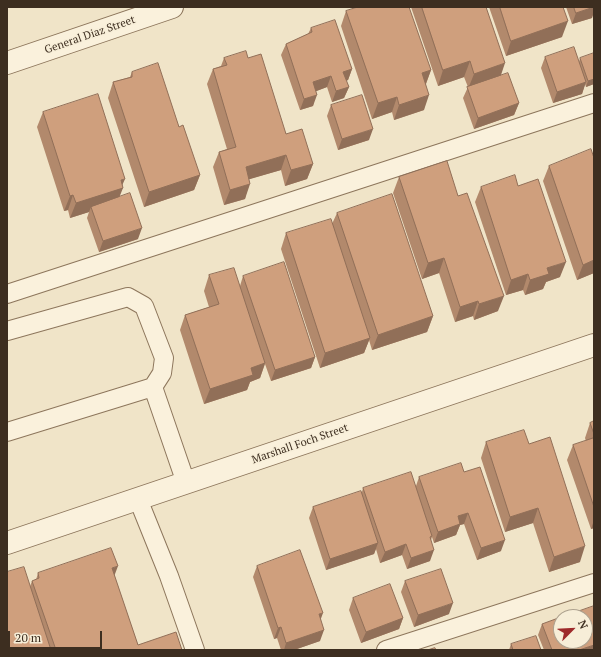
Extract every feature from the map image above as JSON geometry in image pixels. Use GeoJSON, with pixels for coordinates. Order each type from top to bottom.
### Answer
{"type":"FeatureCollection","features":[{"type":"Feature","properties":{"kind":"street","name":"General Diaz Street"},"geometry":{"type":"LineString","coordinates":[[7,63],[172,7]]}},
{"type":"Feature","properties":{"kind":"street","name":"Marshall Foch Street"},"geometry":{"type":"LineString","coordinates":[[7,543],[594,345]]}},
{"type":"Feature","properties":{"kind":"lane"},"geometry":{"type":"LineString","coordinates":[[7,294],[594,103]]}},
{"type":"Feature","properties":{"kind":"lane"},"geometry":{"type":"LineString","coordinates":[[7,331],[128,297],[144,306],[164,358],[162,373],[153,387],[7,432]]}},
{"type":"Feature","properties":{"kind":"lane"},"geometry":{"type":"LineString","coordinates":[[153,387],[186,482]]}},
{"type":"Feature","properties":{"kind":"lane"},"geometry":{"type":"LineString","coordinates":[[138,499],[169,576],[195,650]]}},
{"type":"Feature","properties":{"kind":"lane"},"geometry":{"type":"LineString","coordinates":[[386,650],[594,583]]}},
{"type":"Feature","properties":{"kind":"building"},"geometry":{"type":"Polygon","coordinates":[[[358,7],[409,7],[431,70],[422,73],[429,95],[399,105],[397,97],[378,103],[346,11],[358,7]]]}},
{"type":"Feature","properties":{"kind":"building"},"geometry":{"type":"Polygon","coordinates":[[[422,7],[486,7],[505,63],[474,74],[470,61],[443,70],[422,7]]]}},
{"type":"Feature","properties":{"kind":"building"},"geometry":{"type":"Polygon","coordinates":[[[500,7],[563,7],[568,21],[511,41],[500,7]]]}},
{"type":"Feature","properties":{"kind":"building"},"geometry":{"type":"Polygon","coordinates":[[[574,7],[594,7],[576,13],[574,7]]]}},
{"type":"Feature","properties":{"kind":"building"},"geometry":{"type":"Polygon","coordinates":[[[335,20],[352,69],[343,72],[349,87],[336,91],[331,76],[313,82],[317,95],[304,99],[286,44],[312,32],[311,28],[335,20]]]}},
{"type":"Feature","properties":{"kind":"building"},"geometry":{"type":"Polygon","coordinates":[[[574,47],[586,82],[557,92],[545,57],[574,47]]]}},
{"type":"Feature","properties":{"kind":"building"},"geometry":{"type":"Polygon","coordinates":[[[246,51],[248,58],[261,54],[286,134],[302,129],[313,164],[291,170],[286,155],[246,167],[250,184],[230,190],[219,152],[236,147],[213,69],[227,65],[224,58],[246,51]]]}},
{"type":"Feature","properties":{"kind":"building"},"geometry":{"type":"Polygon","coordinates":[[[594,53],[594,79],[588,81],[580,58],[594,53]]]}},
{"type":"Feature","properties":{"kind":"building"},"geometry":{"type":"Polygon","coordinates":[[[158,63],[179,127],[183,125],[200,175],[149,192],[113,82],[132,77],[132,72],[158,63]]]}},
{"type":"Feature","properties":{"kind":"building"},"geometry":{"type":"Polygon","coordinates":[[[508,73],[519,103],[478,118],[467,87],[508,73]]]}},
{"type":"Feature","properties":{"kind":"building"},"geometry":{"type":"Polygon","coordinates":[[[98,94],[125,179],[121,180],[123,188],[76,203],[73,195],[70,196],[43,112],[98,94]]]}},
{"type":"Feature","properties":{"kind":"building"},"geometry":{"type":"Polygon","coordinates":[[[362,95],[373,129],[342,139],[331,105],[362,95]]]}},
{"type":"Feature","properties":{"kind":"building"},"geometry":{"type":"Polygon","coordinates":[[[591,149],[594,158],[594,260],[583,265],[549,166],[591,149]]]}},
{"type":"Feature","properties":{"kind":"building"},"geometry":{"type":"Polygon","coordinates":[[[447,161],[458,196],[467,193],[504,296],[479,304],[478,301],[460,307],[444,258],[428,263],[399,177],[447,161]]]}},
{"type":"Feature","properties":{"kind":"building"},"geometry":{"type":"Polygon","coordinates":[[[515,175],[518,186],[538,179],[566,262],[547,268],[549,274],[530,280],[528,274],[511,280],[481,187],[515,175]]]}},
{"type":"Feature","properties":{"kind":"building"},"geometry":{"type":"Polygon","coordinates":[[[130,193],[142,228],[103,241],[91,207],[130,193]]]}},
{"type":"Feature","properties":{"kind":"building"},"geometry":{"type":"Polygon","coordinates":[[[392,194],[433,316],[378,335],[337,213],[392,194]]]}},
{"type":"Feature","properties":{"kind":"building"},"geometry":{"type":"Polygon","coordinates":[[[331,219],[370,338],[325,353],[286,233],[331,219]]]}},
{"type":"Feature","properties":{"kind":"building"},"geometry":{"type":"Polygon","coordinates":[[[284,262],[315,357],[275,370],[243,276],[284,262]]]}},
{"type":"Feature","properties":{"kind":"building"},"geometry":{"type":"Polygon","coordinates":[[[234,268],[265,363],[251,368],[253,375],[210,389],[185,315],[219,304],[209,275],[234,268]]]}},
{"type":"Feature","properties":{"kind":"building"},"geometry":{"type":"Polygon","coordinates":[[[594,421],[594,434],[590,423],[594,421]]]}},
{"type":"Feature","properties":{"kind":"building"},"geometry":{"type":"Polygon","coordinates":[[[524,430],[529,444],[550,437],[585,546],[554,557],[538,508],[510,517],[486,442],[524,430]]]}},
{"type":"Feature","properties":{"kind":"building"},"geometry":{"type":"Polygon","coordinates":[[[594,438],[594,507],[573,445],[594,438]]]}},
{"type":"Feature","properties":{"kind":"building"},"geometry":{"type":"Polygon","coordinates":[[[461,463],[464,472],[480,467],[505,540],[481,548],[468,513],[458,516],[460,524],[438,532],[419,477],[461,463]]]}},
{"type":"Feature","properties":{"kind":"building"},"geometry":{"type":"Polygon","coordinates":[[[411,472],[432,536],[430,537],[434,550],[411,558],[406,544],[385,552],[363,488],[411,472]]]}},
{"type":"Feature","properties":{"kind":"building"},"geometry":{"type":"Polygon","coordinates":[[[361,491],[378,543],[330,559],[313,507],[361,491]]]}},
{"type":"Feature","properties":{"kind":"building"},"geometry":{"type":"Polygon","coordinates":[[[111,548],[118,566],[112,568],[138,645],[176,632],[182,650],[56,650],[32,581],[39,578],[38,573],[111,548]]]}},
{"type":"Feature","properties":{"kind":"building"},"geometry":{"type":"Polygon","coordinates":[[[300,550],[323,613],[319,614],[324,630],[286,643],[281,627],[278,628],[257,566],[300,550]]]}},
{"type":"Feature","properties":{"kind":"building"},"geometry":{"type":"Polygon","coordinates":[[[24,567],[51,650],[7,650],[7,572],[24,567]]]}},
{"type":"Feature","properties":{"kind":"building"},"geometry":{"type":"Polygon","coordinates":[[[441,569],[453,603],[418,615],[405,581],[441,569]]]}},
{"type":"Feature","properties":{"kind":"building"},"geometry":{"type":"Polygon","coordinates":[[[390,584],[403,618],[366,632],[353,598],[390,584]]]}},
{"type":"Feature","properties":{"kind":"building"},"geometry":{"type":"Polygon","coordinates":[[[594,606],[593,645],[593,609],[585,609],[594,606]]]}},
{"type":"Feature","properties":{"kind":"building"},"geometry":{"type":"Polygon","coordinates":[[[553,620],[553,649],[582,649],[552,650],[542,624],[553,620]]]}},
{"type":"Feature","properties":{"kind":"building"},"geometry":{"type":"Polygon","coordinates":[[[536,636],[541,650],[513,650],[511,644],[536,636]]]}}]}
